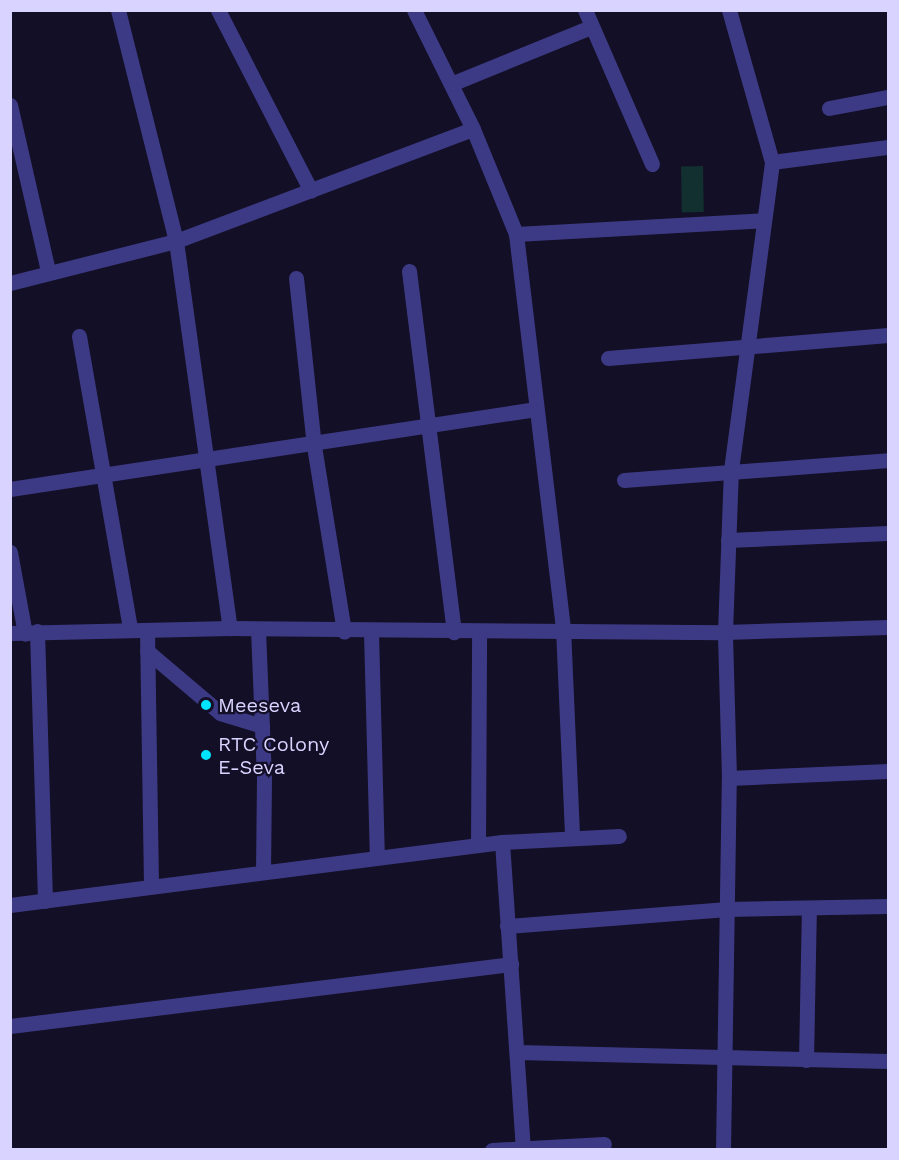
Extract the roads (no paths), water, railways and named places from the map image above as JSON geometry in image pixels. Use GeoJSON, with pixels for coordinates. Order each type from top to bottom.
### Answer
{"type":"FeatureCollection","features":[{"type":"Feature","properties":{"kind":"street"},"geometry":{"type":"LineString","coordinates":[[118,10],[176,241],[230,628]]}},
{"type":"Feature","properties":{"kind":"street"},"geometry":{"type":"LineString","coordinates":[[218,10],[311,190]]}},
{"type":"Feature","properties":{"kind":"street"},"geometry":{"type":"LineString","coordinates":[[414,10],[473,129],[516,234],[563,628],[572,836]]}},
{"type":"Feature","properties":{"kind":"street"},"geometry":{"type":"LineString","coordinates":[[585,10],[652,165]]}},
{"type":"Feature","properties":{"kind":"street"},"geometry":{"type":"LineString","coordinates":[[723,1149],[729,778],[724,632],[730,470],[744,347],[772,162],[729,10]]}},
{"type":"Feature","properties":{"kind":"street"},"geometry":{"type":"LineString","coordinates":[[451,84],[591,27]]}},
{"type":"Feature","properties":{"kind":"street"},"geometry":{"type":"LineString","coordinates":[[829,108],[888,97]]}},
{"type":"Feature","properties":{"kind":"street"},"geometry":{"type":"LineString","coordinates":[[10,105],[48,271]]}},
{"type":"Feature","properties":{"kind":"street"},"geometry":{"type":"LineString","coordinates":[[10,283],[48,271],[176,241],[473,129]]}},
{"type":"Feature","properties":{"kind":"street"},"geometry":{"type":"LineString","coordinates":[[772,162],[888,147]]}},
{"type":"Feature","properties":{"kind":"street"},"geometry":{"type":"LineString","coordinates":[[516,234],[764,220]]}},
{"type":"Feature","properties":{"kind":"street"},"geometry":{"type":"LineString","coordinates":[[409,271],[454,632]]}},
{"type":"Feature","properties":{"kind":"street"},"geometry":{"type":"LineString","coordinates":[[296,278],[314,446],[344,632]]}},
{"type":"Feature","properties":{"kind":"street"},"geometry":{"type":"LineString","coordinates":[[608,358],[888,335]]}},
{"type":"Feature","properties":{"kind":"street"},"geometry":{"type":"LineString","coordinates":[[79,336],[101,473],[130,629]]}},
{"type":"Feature","properties":{"kind":"street"},"geometry":{"type":"LineString","coordinates":[[10,489],[101,473],[314,446],[536,409]]}},
{"type":"Feature","properties":{"kind":"street"},"geometry":{"type":"LineString","coordinates":[[624,480],[730,470],[888,460]]}},
{"type":"Feature","properties":{"kind":"street"},"geometry":{"type":"LineString","coordinates":[[728,540],[888,533]]}},
{"type":"Feature","properties":{"kind":"street"},"geometry":{"type":"LineString","coordinates":[[10,552],[24,633],[45,901]]}},
{"type":"Feature","properties":{"kind":"street"},"geometry":{"type":"LineString","coordinates":[[24,633],[230,628],[344,632],[454,632],[563,628],[724,632],[888,627]]}},
{"type":"Feature","properties":{"kind":"street"},"geometry":{"type":"LineString","coordinates":[[258,629],[262,726],[263,871]]}},
{"type":"Feature","properties":{"kind":"street"},"geometry":{"type":"LineString","coordinates":[[147,630],[151,885]]}},
{"type":"Feature","properties":{"kind":"street"},"geometry":{"type":"LineString","coordinates":[[478,845],[479,631]]}},
{"type":"Feature","properties":{"kind":"street"},"geometry":{"type":"LineString","coordinates":[[371,632],[377,857]]}},
{"type":"Feature","properties":{"kind":"street"},"geometry":{"type":"LineString","coordinates":[[147,651],[220,713],[262,726]]}},
{"type":"Feature","properties":{"kind":"street"},"geometry":{"type":"LineString","coordinates":[[729,778],[888,771]]}},
{"type":"Feature","properties":{"kind":"street"},"geometry":{"type":"LineString","coordinates":[[10,905],[151,885],[502,842],[572,836],[620,836]]}},
{"type":"Feature","properties":{"kind":"street"},"geometry":{"type":"LineString","coordinates":[[502,842],[523,1147]]}},
{"type":"Feature","properties":{"kind":"street"},"geometry":{"type":"LineString","coordinates":[[507,926],[727,909],[888,906]]}},
{"type":"Feature","properties":{"kind":"street"},"geometry":{"type":"LineString","coordinates":[[806,1060],[809,908]]}},
{"type":"Feature","properties":{"kind":"street"},"geometry":{"type":"LineString","coordinates":[[10,1026],[511,964]]}},
{"type":"Feature","properties":{"kind":"street"},"geometry":{"type":"LineString","coordinates":[[517,1052],[888,1061]]}},
{"type":"Feature","properties":{"kind":"street"},"geometry":{"type":"LineString","coordinates":[[492,1149],[604,1144]]}},
{"type":"Feature","properties":{"kind":"place","name":"Meeseva"},"geometry":{"type":"Point","coordinates":[206,705]}},
{"type":"Feature","properties":{"kind":"place","name":"RTC Colony E-Seva"},"geometry":{"type":"Point","coordinates":[206,755]}}]}
